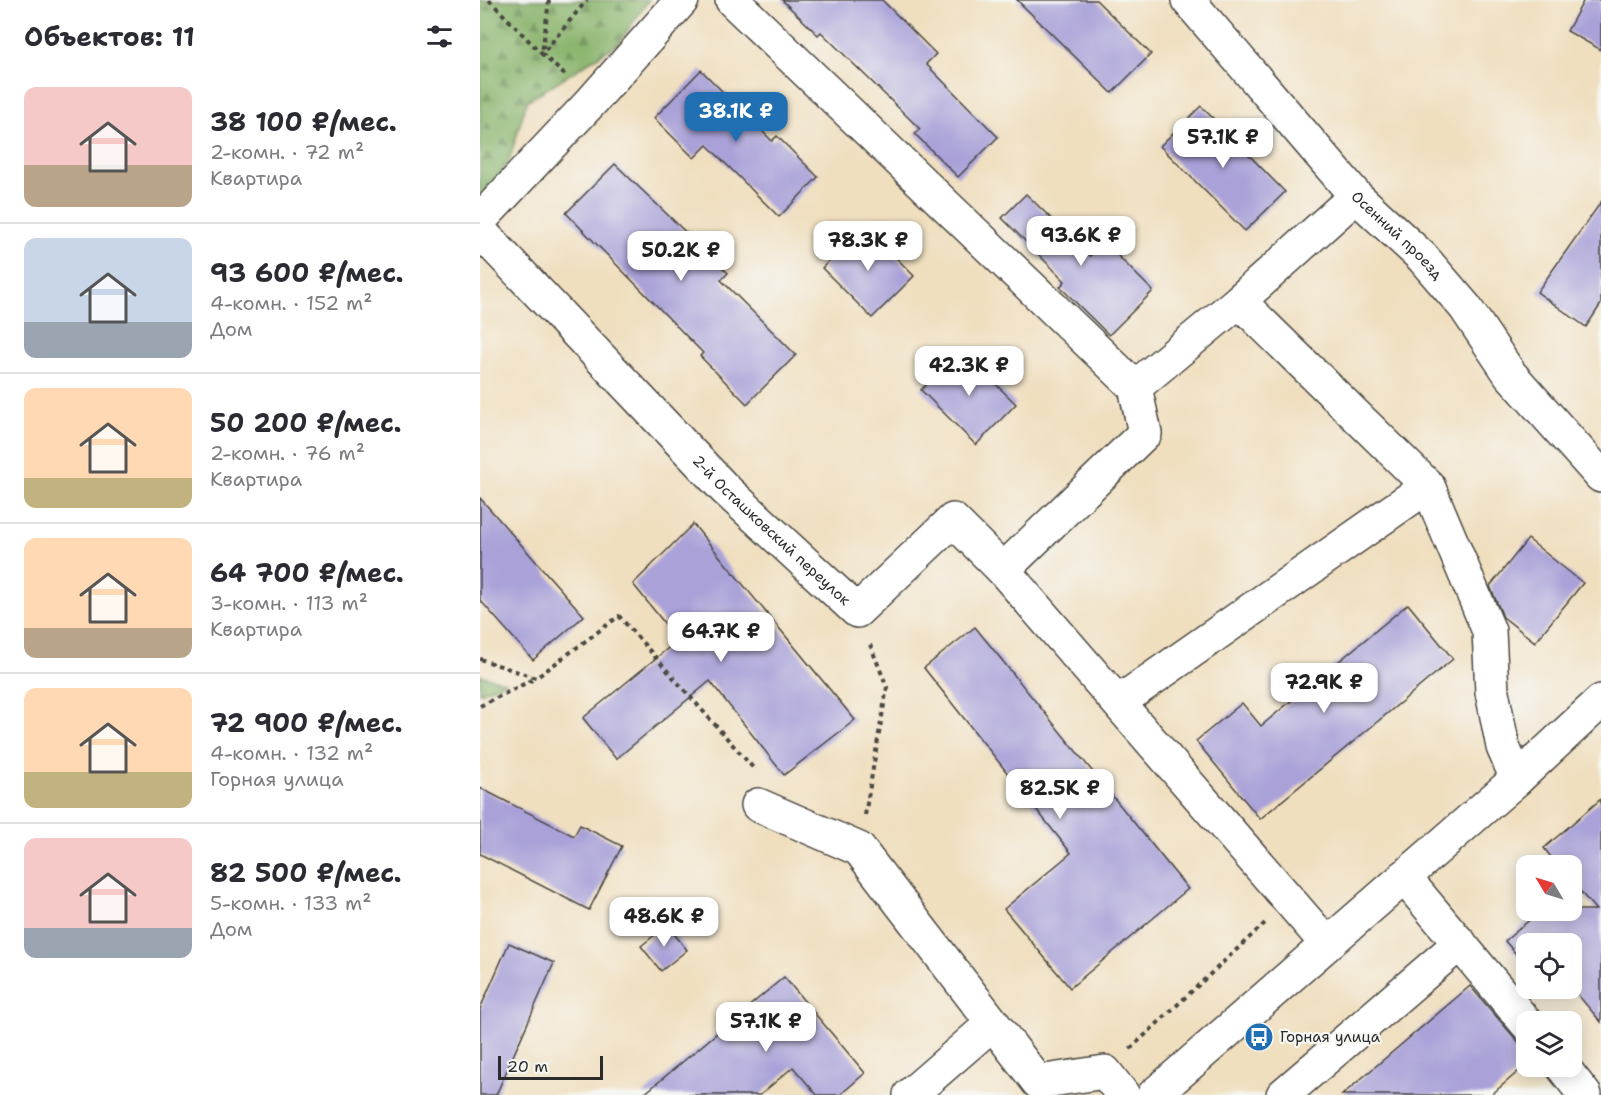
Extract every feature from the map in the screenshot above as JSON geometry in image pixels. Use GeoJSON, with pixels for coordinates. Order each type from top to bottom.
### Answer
{"type":"FeatureCollection","features":[{"type":"Feature","properties":{"kind":"street"},"geometry":{"type":"LineString","coordinates":[[480,220],[682,0]]}},
{"type":"Feature","properties":{"kind":"street"},"geometry":{"type":"LineString","coordinates":[[732,0],[1135,387],[1145,433],[1004,570],[1327,944]]}},
{"type":"Feature","properties":{"kind":"street","name":"Осенний проезд"},"geometry":{"type":"LineString","coordinates":[[1188,0],[1356,196],[1422,257],[1436,273],[1465,307],[1510,374],[1601,476]]}},
{"type":"Feature","properties":{"kind":"street"},"geometry":{"type":"LineString","coordinates":[[1135,387],[1239,301],[1356,196]]}},
{"type":"Feature","properties":{"kind":"street","name":"2-й Осташковский переулок"},"geometry":{"type":"LineString","coordinates":[[480,231],[725,489],[857,611],[953,520],[1004,570]]}},
{"type":"Feature","properties":{"kind":"street"},"geometry":{"type":"LineString","coordinates":[[1239,301],[1428,486],[1489,631],[1492,692],[1503,747],[1517,779]]}},
{"type":"Feature","properties":{"kind":"street"},"geometry":{"type":"LineString","coordinates":[[1119,702],[1428,486]]}},
{"type":"Feature","properties":{"kind":"street"},"geometry":{"type":"LineString","coordinates":[[1154,1095],[1517,779],[1601,701]]}},
{"type":"Feature","properties":{"kind":"street"},"geometry":{"type":"LineString","coordinates":[[758,805],[859,849],[1038,1082],[1114,1084]]}},
{"type":"Feature","properties":{"kind":"street"},"geometry":{"type":"LineString","coordinates":[[1404,877],[1516,1011]]}},
{"type":"Feature","properties":{"kind":"street"},"geometry":{"type":"LineString","coordinates":[[1283,1095],[1460,943]]}},
{"type":"Feature","properties":{"kind":"street"},"geometry":{"type":"LineString","coordinates":[[910,1095],[993,1023]]}},
{"type":"Feature","properties":{"kind":"path"},"geometry":{"type":"LineString","coordinates":[[489,0],[542,54],[592,100]]}},
{"type":"Feature","properties":{"kind":"path"},"geometry":{"type":"LineString","coordinates":[[542,54],[549,0]]}},
{"type":"Feature","properties":{"kind":"path"},"geometry":{"type":"LineString","coordinates":[[542,54],[587,0]]}},
{"type":"Feature","properties":{"kind":"path"},"geometry":{"type":"LineString","coordinates":[[857,611],[887,687],[859,849]]}},
{"type":"Feature","properties":{"kind":"path"},"geometry":{"type":"LineString","coordinates":[[480,706],[536,678],[619,616],[757,772]]}},
{"type":"Feature","properties":{"kind":"path"},"geometry":{"type":"LineString","coordinates":[[480,659],[536,678]]}},
{"type":"Feature","properties":{"kind":"path"},"geometry":{"type":"LineString","coordinates":[[1114,1084],[1289,900]]}},
{"type":"Feature","properties":{"kind":"green space"},"geometry":{"type":"Polygon","coordinates":[[[480,0],[649,0],[618,44],[527,101],[509,161],[486,198],[480,213],[480,0]]]}},
{"type":"Feature","properties":{"kind":"green space"},"geometry":{"type":"Polygon","coordinates":[[[480,675],[505,682],[480,693],[480,675]]]}},
{"type":"Feature","properties":{"kind":"building"},"geometry":{"type":"Polygon","coordinates":[[[782,0],[882,0],[936,54],[926,64],[998,137],[958,177],[915,134],[920,129],[821,32],[818,35],[782,0]]]}},
{"type":"Feature","properties":{"kind":"building"},"geometry":{"type":"Polygon","coordinates":[[[1017,0],[1096,0],[1151,54],[1112,93],[1017,0]]]}},
{"type":"Feature","properties":{"kind":"building"},"geometry":{"type":"Polygon","coordinates":[[[1584,0],[1601,0],[1601,50],[1567,31],[1584,0]]]}},
{"type":"Feature","properties":{"kind":"building"},"geometry":{"type":"Polygon","coordinates":[[[701,70],[772,141],[777,136],[818,177],[779,217],[707,145],[694,158],[654,118],[701,70]]]}},
{"type":"Feature","properties":{"kind":"building"},"geometry":{"type":"Polygon","coordinates":[[[1201,106],[1285,192],[1245,231],[1160,146],[1201,106]]]}},
{"type":"Feature","properties":{"kind":"building"},"geometry":{"type":"Polygon","coordinates":[[[615,164],[728,273],[721,280],[796,355],[747,404],[700,356],[703,353],[566,213],[615,164]]]}},
{"type":"Feature","properties":{"kind":"building"},"geometry":{"type":"Polygon","coordinates":[[[1026,194],[1090,256],[1104,242],[1153,291],[1109,335],[1060,287],[1065,281],[1002,218],[1026,194]]]}},
{"type":"Feature","properties":{"kind":"building"},"geometry":{"type":"Polygon","coordinates":[[[1601,202],[1601,304],[1586,327],[1537,292],[1601,202]]]}},
{"type":"Feature","properties":{"kind":"building"},"geometry":{"type":"Polygon","coordinates":[[[864,225],[914,276],[872,318],[822,268],[864,225]]]}},
{"type":"Feature","properties":{"kind":"building"},"geometry":{"type":"Polygon","coordinates":[[[961,350],[1016,404],[976,445],[921,390],[961,350]]]}},
{"type":"Feature","properties":{"kind":"building"},"geometry":{"type":"Polygon","coordinates":[[[480,498],[584,616],[533,660],[480,600],[480,498]]]}},
{"type":"Feature","properties":{"kind":"building"},"geometry":{"type":"Polygon","coordinates":[[[693,524],[855,720],[784,775],[710,681],[616,759],[583,718],[678,640],[633,584],[693,524]]]}},
{"type":"Feature","properties":{"kind":"building"},"geometry":{"type":"Polygon","coordinates":[[[1528,539],[1583,583],[1535,642],[1503,617],[1490,586],[1528,539]]]}},
{"type":"Feature","properties":{"kind":"building"},"geometry":{"type":"Polygon","coordinates":[[[1408,604],[1453,659],[1260,819],[1196,741],[1242,703],[1261,726],[1408,604]]]}},
{"type":"Feature","properties":{"kind":"building"},"geometry":{"type":"Polygon","coordinates":[[[975,627],[1188,889],[1070,988],[1004,909],[1071,853],[924,668],[975,627]]]}},
{"type":"Feature","properties":{"kind":"building"},"geometry":{"type":"Polygon","coordinates":[[[480,788],[574,836],[580,825],[622,846],[589,910],[480,854],[480,788]]]}},
{"type":"Feature","properties":{"kind":"building"},"geometry":{"type":"Polygon","coordinates":[[[1601,799],[1601,1022],[1581,999],[1582,933],[1516,933],[1516,954],[1505,941],[1528,921],[1582,921],[1582,910],[1596,910],[1582,894],[1582,855],[1549,855],[1544,848],[1601,799]]]}},
{"type":"Feature","properties":{"kind":"building"},"geometry":{"type":"Polygon","coordinates":[[[667,925],[687,950],[661,971],[641,946],[667,925]]]}},
{"type":"Feature","properties":{"kind":"building"},"geometry":{"type":"Polygon","coordinates":[[[509,943],[554,963],[496,1095],[480,1095],[480,1009],[509,943]]]}},
{"type":"Feature","properties":{"kind":"building"},"geometry":{"type":"Polygon","coordinates":[[[784,977],[865,1073],[840,1095],[817,1095],[793,1067],[760,1095],[643,1095],[784,977]]]}},
{"type":"Feature","properties":{"kind":"building"},"geometry":{"type":"Polygon","coordinates":[[[1470,986],[1516,1039],[1516,1073],[1491,1095],[1342,1095],[1470,986]]]}},
{"type":"Feature","properties":{"kind":"place","name":"Горная улица"},"geometry":{"type":"Point","coordinates":[1259,1037]}}]}
